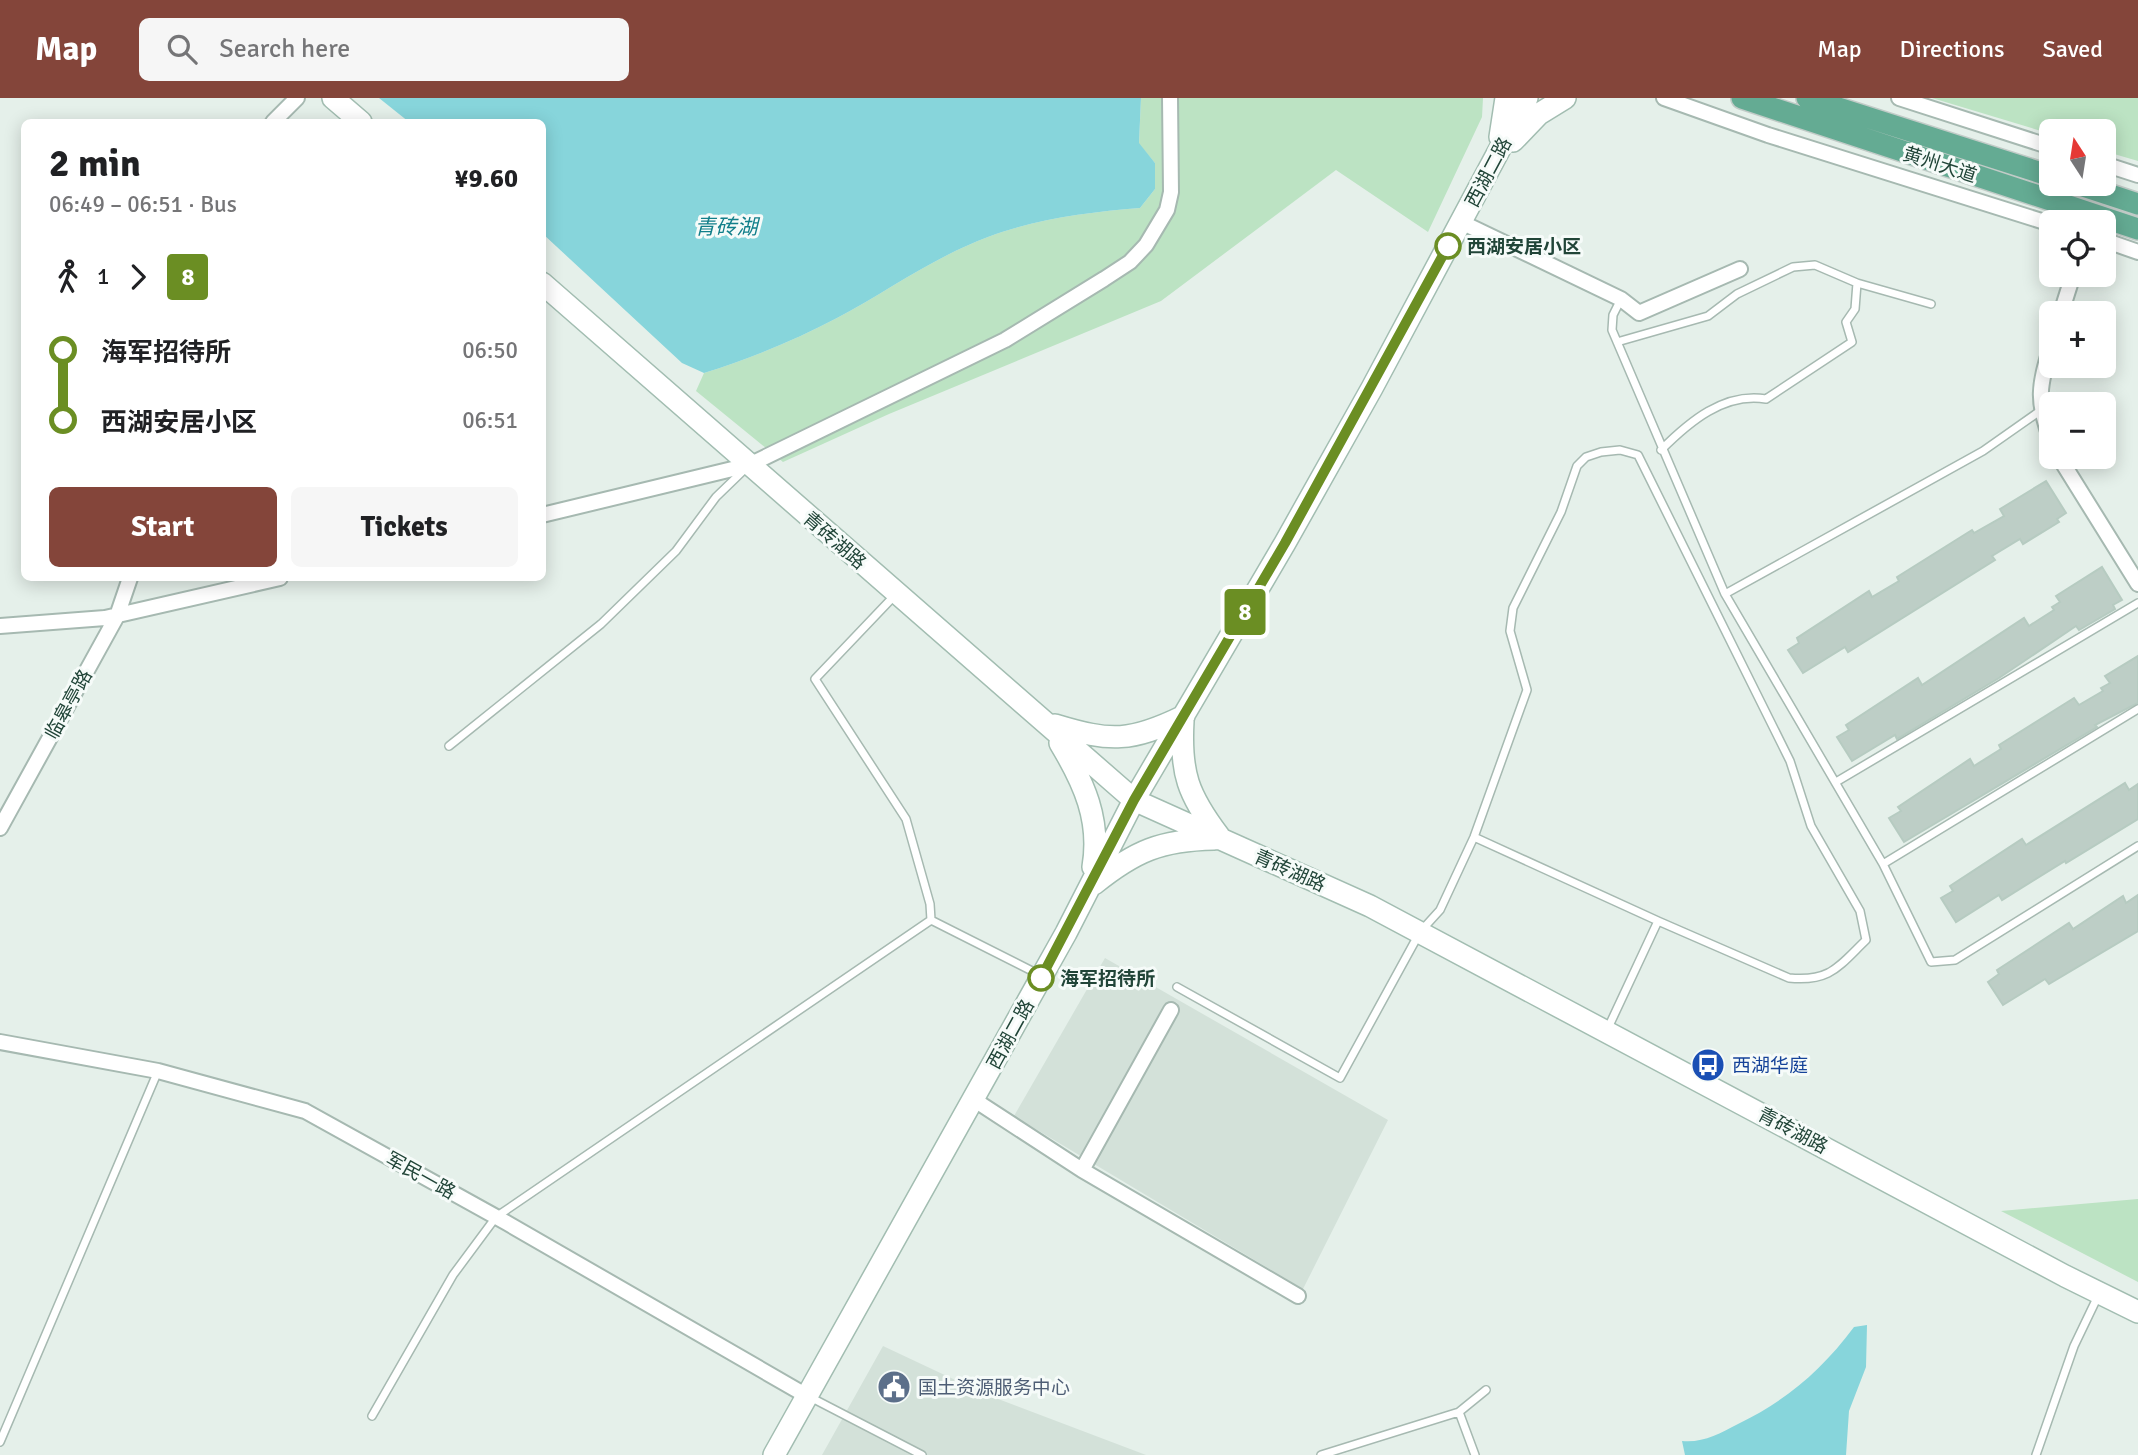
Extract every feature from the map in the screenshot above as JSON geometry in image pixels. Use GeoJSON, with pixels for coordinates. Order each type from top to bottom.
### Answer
{"type":"FeatureCollection","features":[{"type":"Feature","properties":{"kind":"main road"},"geometry":{"type":"LineString","coordinates":[[333,98],[358,119]]}},
{"type":"Feature","properties":{"kind":"main road"},"geometry":{"type":"LineString","coordinates":[[1496,158],[1506,98]]}},
{"type":"Feature","properties":{"kind":"main road","name":"西湖二路"},"geometry":{"type":"LineString","coordinates":[[774,1455],[1042,976],[1134,800],[1285,543],[1527,98]]}},
{"type":"Feature","properties":{"kind":"main road"},"geometry":{"type":"LineString","coordinates":[[1496,158],[1539,114],[1565,98]]}},
{"type":"Feature","properties":{"kind":"main road","name":"黄州大道"},"geometry":{"type":"LineString","coordinates":[[1742,98],[2138,229]]}},
{"type":"Feature","properties":{"kind":"main road","name":"黄州大道"},"geometry":{"type":"LineString","coordinates":[[1807,98],[2039,172]]}},
{"type":"Feature","properties":{"kind":"main road"},"geometry":{"type":"LineString","coordinates":[[2114,196],[2138,204]]}},
{"type":"Feature","properties":{"kind":"main road","name":"青砖湖路"},"geometry":{"type":"LineString","coordinates":[[546,287],[1134,800],[1370,906],[2138,1312]]}},
{"type":"Feature","properties":{"kind":"main road"},"geometry":{"type":"LineString","coordinates":[[1048,723],[1093,736],[1129,738],[1184,716],[1181,755],[1186,783],[1200,811],[1222,839]]}},
{"type":"Feature","properties":{"kind":"main road"},"geometry":{"type":"LineString","coordinates":[[1048,723],[1077,771],[1092,807],[1098,842],[1090,887]]}},
{"type":"Feature","properties":{"kind":"main road"},"geometry":{"type":"LineString","coordinates":[[1090,887],[1123,861],[1154,846],[1186,840],[1222,839]]}},
{"type":"Feature","properties":{"kind":"street"},"geometry":{"type":"LineString","coordinates":[[276,119],[297,98]]}},
{"type":"Feature","properties":{"kind":"street"},"geometry":{"type":"LineString","coordinates":[[546,514],[749,466],[1004,340],[1129,262],[1158,230],[1167,210],[1171,192],[1170,98]]}},
{"type":"Feature","properties":{"kind":"street"},"geometry":{"type":"LineString","coordinates":[[1664,98],[1768,135],[2039,220]]}},
{"type":"Feature","properties":{"kind":"street"},"geometry":{"type":"LineString","coordinates":[[1899,98],[2039,143]]}},
{"type":"Feature","properties":{"kind":"street"},"geometry":{"type":"LineString","coordinates":[[2116,168],[2138,175]]}},
{"type":"Feature","properties":{"kind":"street"},"geometry":{"type":"LineString","coordinates":[[1461,222],[1621,299],[1639,313],[1740,269]]}},
{"type":"Feature","properties":{"kind":"street"},"geometry":{"type":"LineString","coordinates":[[2116,244],[2138,252]]}},
{"type":"Feature","properties":{"kind":"street"},"geometry":{"type":"LineString","coordinates":[[2039,400],[2038,390],[2042,378]]}},
{"type":"Feature","properties":{"kind":"street"},"geometry":{"type":"LineString","coordinates":[[2066,469],[2138,584]]}},
{"type":"Feature","properties":{"kind":"street","name":"临皋亭路"},"geometry":{"type":"LineString","coordinates":[[0,828],[117,615],[129,581]]}},
{"type":"Feature","properties":{"kind":"street"},"geometry":{"type":"LineString","coordinates":[[0,626],[117,615],[267,581]]}},
{"type":"Feature","properties":{"kind":"street"},"geometry":{"type":"LineString","coordinates":[[1082,1170],[1171,1010]]}},
{"type":"Feature","properties":{"kind":"street","name":"军民一路"},"geometry":{"type":"LineString","coordinates":[[0,1042],[158,1071],[305,1111],[496,1217],[807,1396]]}},
{"type":"Feature","properties":{"kind":"street"},"geometry":{"type":"LineString","coordinates":[[973,1099],[1082,1170],[1298,1296]]}},
{"type":"Feature","properties":{"kind":"lane"},"geometry":{"type":"LineString","coordinates":[[1617,342],[1708,316],[1737,294],[1793,267],[1815,265],[1857,283],[1931,304]]}},
{"type":"Feature","properties":{"kind":"lane"},"geometry":{"type":"LineString","coordinates":[[1661,450],[1682,429],[1729,400],[1748,396],[1766,399],[1852,342],[1846,322],[1855,309],[1857,283]]}},
{"type":"Feature","properties":{"kind":"lane"},"geometry":{"type":"LineString","coordinates":[[1621,299],[1613,315],[1612,330],[1661,450],[1725,594],[1883,864],[1931,962],[1955,960],[2138,846]]}},
{"type":"Feature","properties":{"kind":"lane"},"geometry":{"type":"LineString","coordinates":[[1725,594],[1983,451],[2039,412]]}},
{"type":"Feature","properties":{"kind":"lane"},"geometry":{"type":"LineString","coordinates":[[1177,987],[1340,1078],[1420,932],[1440,910],[1474,837],[1527,690],[1510,631],[1513,608],[1561,512],[1577,466],[1586,457],[1601,452],[1620,450],[1638,455],[1790,761],[1811,826],[1860,911],[1866,940],[1835,971],[1812,980],[1789,978],[1474,837]]}},
{"type":"Feature","properties":{"kind":"lane"},"geometry":{"type":"LineString","coordinates":[[449,746],[601,624],[676,551],[716,497],[749,466]]}},
{"type":"Feature","properties":{"kind":"lane"},"geometry":{"type":"LineString","coordinates":[[897,594],[815,679],[906,819],[932,920]]}},
{"type":"Feature","properties":{"kind":"lane"},"geometry":{"type":"LineString","coordinates":[[1836,782],[2138,603]]}},
{"type":"Feature","properties":{"kind":"lane"},"geometry":{"type":"LineString","coordinates":[[1883,864],[2138,709]]}},
{"type":"Feature","properties":{"kind":"lane"},"geometry":{"type":"LineString","coordinates":[[932,920],[1042,976]]}},
{"type":"Feature","properties":{"kind":"lane"},"geometry":{"type":"LineString","coordinates":[[372,1416],[453,1275],[496,1217],[932,920]]}},
{"type":"Feature","properties":{"kind":"lane"},"geometry":{"type":"LineString","coordinates":[[1606,1031],[1658,921]]}},
{"type":"Feature","properties":{"kind":"lane"},"geometry":{"type":"LineString","coordinates":[[0,1442],[158,1071]]}},
{"type":"Feature","properties":{"kind":"lane"},"geometry":{"type":"LineString","coordinates":[[2036,1455],[2074,1346],[2100,1293]]}},
{"type":"Feature","properties":{"kind":"lane"},"geometry":{"type":"LineString","coordinates":[[1321,1455],[1459,1412],[1486,1390]]}},
{"type":"Feature","properties":{"kind":"lane"},"geometry":{"type":"LineString","coordinates":[[807,1396],[922,1455]]}},
{"type":"Feature","properties":{"kind":"lane"},"geometry":{"type":"LineString","coordinates":[[1459,1412],[1475,1455]]}},
{"type":"Feature","properties":{"kind":"shaded area"},"geometry":{"type":"Polygon","coordinates":[[[1105,958],[1388,1120],[1303,1289],[1014,1116],[1105,958]]]}},
{"type":"Feature","properties":{"kind":"shaded area"},"geometry":{"type":"Polygon","coordinates":[[[883,1346],[985,1394],[1146,1455],[822,1455],[883,1346]]]}},
{"type":"Feature","properties":{"kind":"green space"},"geometry":{"type":"Polygon","coordinates":[[[1141,98],[1483,98],[1482,117],[1428,232],[1336,170],[1161,301],[889,414],[783,462],[696,391],[704,373],[755,355],[821,326],[968,245],[1044,221],[1140,208],[1155,189],[1155,163],[1139,144],[1141,98]]]}},
{"type":"Feature","properties":{"kind":"green space"},"geometry":{"type":"Polygon","coordinates":[[[1932,98],[2138,98],[2138,161],[2116,155],[2116,119],[2039,119],[2039,130],[1932,98]]]}},
{"type":"Feature","properties":{"kind":"green space"},"geometry":{"type":"Polygon","coordinates":[[[2138,1199],[2138,1282],[2001,1211],[2138,1199]]]}},
{"type":"Feature","properties":{"kind":"water","name":"青砖湖"},"geometry":{"type":"Polygon","coordinates":[[[379,98],[1141,98],[1139,143],[1155,163],[1155,189],[1140,208],[1044,221],[968,245],[821,326],[755,355],[704,373],[682,363],[546,237],[546,119],[405,119],[379,98]]]}},
{"type":"Feature","properties":{"kind":"water"},"geometry":{"type":"Polygon","coordinates":[[[1867,1325],[1866,1367],[1849,1411],[1846,1455],[1685,1455],[1682,1441],[1711,1437],[1772,1405],[1816,1371],[1854,1327],[1867,1325]]]}},
{"type":"Feature","properties":{"kind":"building"},"geometry":{"type":"Polygon","coordinates":[[[2046,481],[2066,513],[2057,519],[2059,522],[2023,544],[2020,539],[1992,556],[1995,560],[1848,652],[1845,647],[1803,673],[1788,650],[1799,643],[1797,638],[1869,591],[1872,597],[1899,581],[1897,577],[1972,530],[1974,533],[2004,516],[2000,509],[2046,481]]]}},
{"type":"Feature","properties":{"kind":"building"},"geometry":{"type":"Polygon","coordinates":[[[2102,567],[2122,600],[2113,605],[2115,609],[2079,630],[2076,626],[1999,678],[1897,739],[1895,735],[1852,761],[1837,737],[1849,730],[1846,725],[1918,678],[1922,685],[2024,618],[2029,626],[2054,610],[2052,607],[2060,602],[2056,596],[2102,567]]]}},
{"type":"Feature","properties":{"kind":"building"},"geometry":{"type":"Polygon","coordinates":[[[2138,656],[2138,703],[2095,725],[2097,727],[1904,842],[1889,818],[1901,811],[1898,807],[1970,759],[1974,766],[2001,749],[1999,745],[2074,698],[2079,705],[2103,691],[2101,688],[2110,683],[2105,676],[2138,656]]]}},
{"type":"Feature","properties":{"kind":"building"},"geometry":{"type":"Polygon","coordinates":[[[2125,783],[2129,790],[2138,784],[2138,819],[2002,900],[1999,895],[1956,922],[1941,898],[1953,891],[1950,886],[2022,839],[2026,845],[2125,783]]]}},
{"type":"Feature","properties":{"kind":"building"},"geometry":{"type":"Polygon","coordinates":[[[2138,895],[2138,931],[2049,984],[2045,979],[2003,1005],[1988,982],[1999,974],[1997,970],[2069,923],[2073,929],[2123,896],[2126,903],[2138,895]]]}},
{"type":"Feature","properties":{"kind":"bus line","name":"8"},"geometry":{"type":"LineString","coordinates":[[1041,978],[1134,800],[1285,543],[1448,246]]}},
{"type":"Feature","properties":{"kind":"place","name":"西湖安居小区"},"geometry":{"type":"Point","coordinates":[1448,246]}},
{"type":"Feature","properties":{"kind":"place","name":"海军招待所"},"geometry":{"type":"Point","coordinates":[1041,978]}},
{"type":"Feature","properties":{"kind":"place","name":"西湖华庭"},"geometry":{"type":"Point","coordinates":[1708,1065]}},
{"type":"Feature","properties":{"kind":"place","name":"国土资源服务中心"},"geometry":{"type":"Point","coordinates":[894,1387]}}]}
